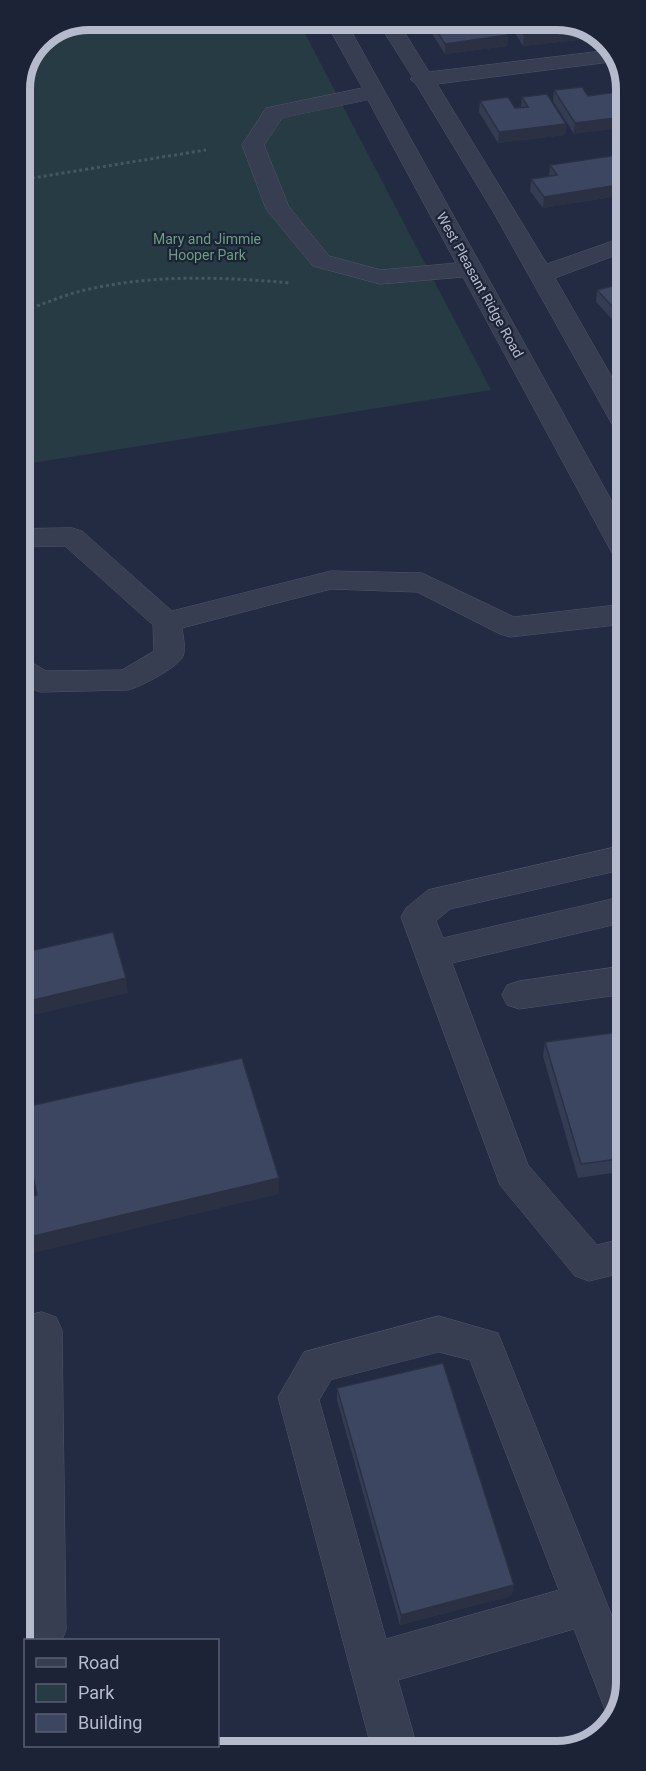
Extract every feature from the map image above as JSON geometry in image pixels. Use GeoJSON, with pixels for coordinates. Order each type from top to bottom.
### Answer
{"type":"FeatureCollection","features":[{"type":"Feature","properties":{"kind":"street","name":"West Pleasant Ridge Road"},"geometry":{"type":"LineString","coordinates":[[341,30],[616,534]]}},
{"type":"Feature","properties":{"kind":"street"},"geometry":{"type":"LineString","coordinates":[[393,30],[506,213],[616,408]]}},
{"type":"Feature","properties":{"kind":"street"},"geometry":{"type":"LineString","coordinates":[[421,79],[607,57]]}},
{"type":"Feature","properties":{"kind":"street"},"geometry":{"type":"LineString","coordinates":[[375,92],[274,113],[253,145],[278,209],[321,261],[380,277],[472,269]]}},
{"type":"Feature","properties":{"kind":"street"},"geometry":{"type":"LineString","coordinates":[[540,274],[616,247]]}},
{"type":"Feature","properties":{"kind":"street"},"geometry":{"type":"LineString","coordinates":[[30,538],[72,537],[167,622],[169,655],[128,680],[40,682],[30,676]]}},
{"type":"Feature","properties":{"kind":"street"},"geometry":{"type":"LineString","coordinates":[[167,622],[331,580],[422,583],[510,627],[616,615]]}},
{"type":"Feature","properties":{"kind":"street"},"geometry":{"type":"LineString","coordinates":[[616,859],[440,899],[418,917],[513,1174],[589,1264],[616,1257]]}},
{"type":"Feature","properties":{"kind":"street"},"geometry":{"type":"LineString","coordinates":[[432,954],[616,911]]}},
{"type":"Feature","properties":{"kind":"street"},"geometry":{"type":"LineString","coordinates":[[519,996],[616,981]]}},
{"type":"Feature","properties":{"kind":"street"},"geometry":{"type":"LineString","coordinates":[[30,1333],[42,1330],[44,1630],[37,1639]]}},
{"type":"Feature","properties":{"kind":"street"},"geometry":{"type":"LineString","coordinates":[[393,1741],[298,1397],[318,1365],[439,1334],[484,1346],[616,1681]]}},
{"type":"Feature","properties":{"kind":"street"},"geometry":{"type":"LineString","coordinates":[[372,1665],[585,1604]]}},
{"type":"Feature","properties":{"kind":"path"},"geometry":{"type":"LineString","coordinates":[[30,178],[206,150]]}},
{"type":"Feature","properties":{"kind":"path"},"geometry":{"type":"LineString","coordinates":[[30,309],[83,290],[163,276],[218,276],[291,283]]}},
{"type":"Feature","properties":{"kind":"green space","name":"Mary and Jimmie Hooper Park"},"geometry":{"type":"Polygon","coordinates":[[[303,30],[491,390],[30,463],[30,85],[34,66],[40,56],[56,40],[77,31],[303,30]]]}},
{"type":"Feature","properties":{"kind":"building"},"geometry":{"type":"Polygon","coordinates":[[[436,30],[504,30],[508,35],[445,44],[436,30]]]}},
{"type":"Feature","properties":{"kind":"building"},"geometry":{"type":"Polygon","coordinates":[[[521,30],[564,30],[524,35],[521,30]]]}},
{"type":"Feature","properties":{"kind":"building"},"geometry":{"type":"Polygon","coordinates":[[[582,87],[588,96],[616,92],[616,118],[575,123],[554,90],[582,87]]]}},
{"type":"Feature","properties":{"kind":"building"},"geometry":{"type":"Polygon","coordinates":[[[547,94],[566,124],[499,132],[480,101],[508,97],[515,108],[528,107],[522,97],[547,94]]]}},
{"type":"Feature","properties":{"kind":"building"},"geometry":{"type":"Polygon","coordinates":[[[616,155],[616,185],[544,197],[531,179],[557,175],[550,165],[616,155]]]}},
{"type":"Feature","properties":{"kind":"building"},"geometry":{"type":"Polygon","coordinates":[[[616,285],[616,310],[597,290],[616,285]]]}},
{"type":"Feature","properties":{"kind":"building"},"geometry":{"type":"Polygon","coordinates":[[[113,932],[126,978],[30,1001],[30,951],[113,932]]]}},
{"type":"Feature","properties":{"kind":"building"},"geometry":{"type":"Polygon","coordinates":[[[616,1032],[616,1159],[581,1164],[545,1042],[616,1032]]]}},
{"type":"Feature","properties":{"kind":"building"},"geometry":{"type":"Polygon","coordinates":[[[242,1058],[279,1178],[30,1237],[30,1196],[37,1195],[30,1162],[30,1106],[242,1058]]]}},
{"type":"Feature","properties":{"kind":"building"},"geometry":{"type":"Polygon","coordinates":[[[443,1363],[514,1585],[401,1615],[337,1388],[443,1363]]]}}]}
